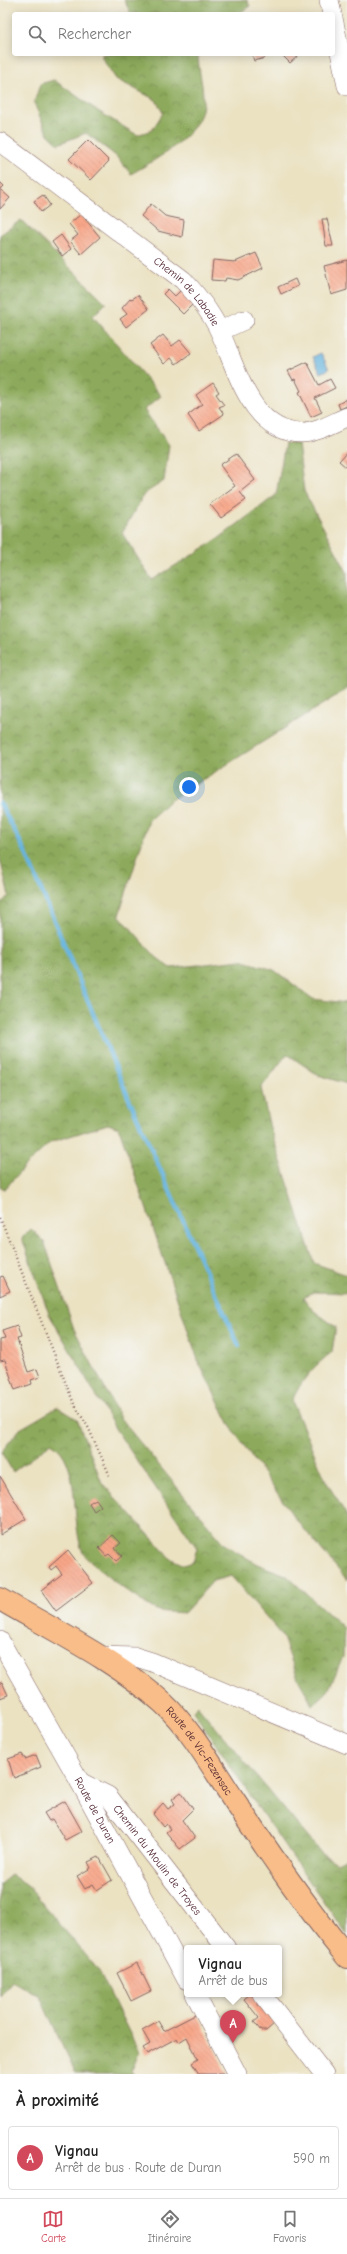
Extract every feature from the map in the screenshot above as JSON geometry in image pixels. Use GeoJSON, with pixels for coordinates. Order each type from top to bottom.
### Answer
{"type":"FeatureCollection","features":[{"type":"Feature","properties":{"kind":"main road","name":"Route de Vic-Fezensac"},"geometry":{"type":"LineString","coordinates":[[0,1598],[133,1679],[163,1703],[189,1731],[281,1870],[347,1957]]}},
{"type":"Feature","properties":{"kind":"street"},"geometry":{"type":"LineString","coordinates":[[329,0],[332,12]]}},
{"type":"Feature","properties":{"kind":"street"},"geometry":{"type":"LineString","coordinates":[[335,28],[347,86]]}},
{"type":"Feature","properties":{"kind":"street","name":"Chemin de Labadie"},"geometry":{"type":"LineString","coordinates":[[0,142],[183,280],[202,300],[220,331],[241,382],[259,412],[268,421],[290,432],[303,433],[318,430],[347,417]]}},
{"type":"Feature","properties":{"kind":"street"},"geometry":{"type":"LineString","coordinates":[[220,331],[244,320]]}},
{"type":"Feature","properties":{"kind":"street","name":"Route de Duran"},"geometry":{"type":"LineString","coordinates":[[0,1641],[80,1782],[184,1974]]}},
{"type":"Feature","properties":{"kind":"street"},"geometry":{"type":"LineString","coordinates":[[97,1656],[136,1657],[152,1662],[347,1744]]}},
{"type":"Feature","properties":{"kind":"street","name":"Chemin du Moulin de Troyes"},"geometry":{"type":"LineString","coordinates":[[80,1782],[108,1796],[224,1945]]}},
{"type":"Feature","properties":{"kind":"street"},"geometry":{"type":"LineString","coordinates":[[197,1997],[237,2074]]}},
{"type":"Feature","properties":{"kind":"street"},"geometry":{"type":"LineString","coordinates":[[264,1997],[324,2074]]}},
{"type":"Feature","properties":{"kind":"path"},"geometry":{"type":"LineString","coordinates":[[0,1218],[74,1404],[88,1426],[110,1476]]}},
{"type":"Feature","properties":{"kind":"green space"},"geometry":{"type":"Polygon","coordinates":[[[124,0],[247,0],[250,6],[241,12],[130,12],[124,0]]]}},
{"type":"Feature","properties":{"kind":"green space"},"geometry":{"type":"Polygon","coordinates":[[[102,56],[198,56],[203,91],[203,103],[201,115],[195,126],[186,136],[164,154],[131,174],[116,156],[86,133],[58,144],[47,133],[34,103],[40,84],[54,80],[98,111],[137,135],[152,130],[163,113],[156,100],[116,79],[102,56]]]}},
{"type":"Feature","properties":{"kind":"green space"},"geometry":{"type":"Polygon","coordinates":[[[21,220],[106,303],[93,316],[161,396],[144,410],[169,445],[164,481],[144,494],[122,533],[152,580],[218,539],[276,495],[285,443],[298,444],[304,491],[347,572],[347,689],[169,801],[149,820],[119,915],[156,957],[171,968],[241,960],[274,970],[313,999],[347,1003],[347,1084],[318,1075],[287,1054],[261,1088],[270,1128],[314,1263],[347,1275],[347,1293],[313,1292],[303,1298],[314,1311],[336,1327],[332,1352],[309,1374],[300,1386],[292,1401],[326,1481],[347,1516],[347,1580],[294,1517],[231,1427],[199,1363],[119,1128],[108,1124],[51,1142],[25,1166],[5,1189],[0,1187],[0,904],[9,896],[0,859],[0,235],[21,220]]]}},
{"type":"Feature","properties":{"kind":"green space"},"geometry":{"type":"Polygon","coordinates":[[[31,1229],[44,1241],[74,1329],[120,1418],[224,1544],[257,1564],[286,1575],[344,1628],[343,1657],[328,1691],[313,1705],[298,1679],[282,1635],[231,1576],[213,1581],[184,1613],[163,1612],[151,1607],[105,1574],[83,1553],[79,1540],[71,1477],[67,1463],[61,1451],[51,1443],[13,1472],[1,1452],[20,1429],[58,1407],[77,1419],[102,1483],[170,1558],[184,1565],[193,1562],[197,1548],[116,1430],[49,1314],[22,1238],[31,1229]]]}},
{"type":"Feature","properties":{"kind":"green space"},"geometry":{"type":"Polygon","coordinates":[[[197,1705],[322,1854],[337,1863],[347,1858],[347,1935],[193,1711],[197,1705]]]}},
{"type":"Feature","properties":{"kind":"green space"},"geometry":{"type":"Polygon","coordinates":[[[11,1875],[26,1884],[99,1971],[139,2052],[131,2071],[134,2074],[75,2074],[40,1997],[12,1981],[0,1996],[0,1884],[11,1875]]]}},
{"type":"Feature","properties":{"kind":"water"},"geometry":{"type":"Polygon","coordinates":[[[321,353],[329,369],[321,373],[313,357],[321,353]]]}},
{"type":"Feature","properties":{"kind":"building"},"geometry":{"type":"Polygon","coordinates":[[[253,56],[264,56],[265,58],[254,61],[253,56]]]}},
{"type":"Feature","properties":{"kind":"building"},"geometry":{"type":"Polygon","coordinates":[[[283,56],[298,56],[290,63],[283,56]]]}},
{"type":"Feature","properties":{"kind":"building"},"geometry":{"type":"Polygon","coordinates":[[[88,140],[109,161],[91,180],[69,159],[88,140]]]}},
{"type":"Feature","properties":{"kind":"building"},"geometry":{"type":"Polygon","coordinates":[[[0,183],[4,187],[1,190],[10,198],[0,209],[0,183]]]}},
{"type":"Feature","properties":{"kind":"building"},"geometry":{"type":"Polygon","coordinates":[[[43,195],[50,205],[41,212],[34,201],[43,195]]]}},
{"type":"Feature","properties":{"kind":"building"},"geometry":{"type":"Polygon","coordinates":[[[151,204],[165,216],[184,220],[182,237],[158,231],[141,216],[151,204]]]}},
{"type":"Feature","properties":{"kind":"building"},"geometry":{"type":"Polygon","coordinates":[[[81,214],[100,237],[81,254],[70,241],[78,235],[69,224],[81,214]]]}},
{"type":"Feature","properties":{"kind":"building"},"geometry":{"type":"Polygon","coordinates":[[[322,219],[327,219],[333,246],[326,246],[322,219]]]}},
{"type":"Feature","properties":{"kind":"building"},"geometry":{"type":"Polygon","coordinates":[[[61,235],[71,249],[62,256],[52,242],[61,235]]]}},
{"type":"Feature","properties":{"kind":"building"},"geometry":{"type":"Polygon","coordinates":[[[256,253],[263,268],[238,280],[226,278],[225,281],[211,280],[213,260],[235,262],[256,253]]]}},
{"type":"Feature","properties":{"kind":"building"},"geometry":{"type":"Polygon","coordinates":[[[347,260],[347,290],[331,295],[324,266],[347,260]]]}},
{"type":"Feature","properties":{"kind":"building"},"geometry":{"type":"Polygon","coordinates":[[[295,279],[298,286],[281,294],[278,287],[295,279]]]}},
{"type":"Feature","properties":{"kind":"building"},"geometry":{"type":"Polygon","coordinates":[[[183,288],[194,303],[183,314],[163,294],[168,289],[175,296],[183,288]]]}},
{"type":"Feature","properties":{"kind":"building"},"geometry":{"type":"Polygon","coordinates":[[[138,295],[149,309],[126,327],[120,319],[127,314],[122,308],[131,298],[132,299],[138,295]]]}},
{"type":"Feature","properties":{"kind":"building"},"geometry":{"type":"Polygon","coordinates":[[[163,335],[172,346],[180,340],[191,353],[176,364],[171,358],[164,364],[150,345],[163,335]]]}},
{"type":"Feature","properties":{"kind":"building"},"geometry":{"type":"Polygon","coordinates":[[[307,362],[319,385],[330,379],[335,388],[315,398],[322,412],[311,417],[299,392],[301,391],[295,379],[293,380],[288,371],[307,362]]]}},
{"type":"Feature","properties":{"kind":"building"},"geometry":{"type":"Polygon","coordinates":[[[213,383],[219,392],[216,394],[224,405],[219,407],[224,414],[199,431],[188,415],[202,404],[196,395],[213,383]]]}},
{"type":"Feature","properties":{"kind":"building"},"geometry":{"type":"Polygon","coordinates":[[[347,399],[347,406],[340,409],[338,404],[347,399]]]}},
{"type":"Feature","properties":{"kind":"building"},"geometry":{"type":"Polygon","coordinates":[[[347,452],[347,468],[339,461],[347,452]]]}},
{"type":"Feature","properties":{"kind":"building"},"geometry":{"type":"Polygon","coordinates":[[[236,454],[255,480],[240,492],[246,500],[221,518],[210,504],[235,486],[220,465],[236,454]]]}},
{"type":"Feature","properties":{"kind":"building"},"geometry":{"type":"Polygon","coordinates":[[[3,1276],[10,1291],[0,1296],[0,1277],[3,1276]]]}},
{"type":"Feature","properties":{"kind":"building"},"geometry":{"type":"Polygon","coordinates":[[[17,1326],[21,1338],[17,1339],[28,1372],[37,1369],[40,1377],[31,1380],[32,1384],[15,1390],[5,1360],[0,1361],[0,1340],[5,1339],[2,1331],[17,1326]]]}},
{"type":"Feature","properties":{"kind":"building"},"geometry":{"type":"Polygon","coordinates":[[[0,1476],[26,1519],[0,1535],[0,1476]]]}},
{"type":"Feature","properties":{"kind":"building"},"geometry":{"type":"Polygon","coordinates":[[[96,1499],[101,1506],[94,1511],[89,1503],[96,1499]]]}},
{"type":"Feature","properties":{"kind":"building"},"geometry":{"type":"Polygon","coordinates":[[[113,1535],[121,1543],[115,1548],[122,1556],[116,1561],[109,1554],[106,1556],[99,1548],[113,1535]]]}},
{"type":"Feature","properties":{"kind":"building"},"geometry":{"type":"Polygon","coordinates":[[[68,1550],[93,1583],[56,1611],[41,1590],[62,1574],[56,1566],[51,1570],[49,1567],[68,1550]]]}},
{"type":"Feature","properties":{"kind":"building"},"geometry":{"type":"Polygon","coordinates":[[[2,1682],[8,1695],[0,1698],[0,1683],[2,1682]]]}},
{"type":"Feature","properties":{"kind":"building"},"geometry":{"type":"Polygon","coordinates":[[[22,1754],[25,1759],[36,1755],[41,1767],[14,1778],[8,1759],[22,1754]]]}},
{"type":"Feature","properties":{"kind":"building"},"geometry":{"type":"Polygon","coordinates":[[[181,1792],[193,1809],[182,1820],[195,1838],[180,1849],[166,1832],[170,1829],[166,1824],[163,1827],[153,1814],[163,1803],[168,1809],[175,1804],[172,1799],[181,1792]]]}},
{"type":"Feature","properties":{"kind":"building"},"geometry":{"type":"Polygon","coordinates":[[[65,1801],[82,1831],[65,1840],[52,1819],[49,1821],[44,1813],[65,1801]]]}},
{"type":"Feature","properties":{"kind":"building"},"geometry":{"type":"Polygon","coordinates":[[[99,1857],[112,1880],[97,1890],[93,1884],[85,1889],[77,1876],[91,1868],[88,1862],[99,1857]]]}},
{"type":"Feature","properties":{"kind":"building"},"geometry":{"type":"Polygon","coordinates":[[[137,1963],[151,1991],[131,2001],[117,1973],[137,1963]]]}},
{"type":"Feature","properties":{"kind":"building"},"geometry":{"type":"Polygon","coordinates":[[[246,1997],[255,1997],[275,2023],[266,2031],[261,2031],[254,2022],[259,2018],[244,1999],[246,1997]]]}},
{"type":"Feature","properties":{"kind":"building"},"geometry":{"type":"Polygon","coordinates":[[[197,2014],[227,2074],[199,2074],[192,2063],[198,2059],[187,2037],[179,2042],[177,2038],[147,2054],[143,2048],[150,2044],[142,2030],[158,2021],[164,2031],[197,2014]]]}},
{"type":"Feature","properties":{"kind":"waterway"},"geometry":{"type":"LineString","coordinates":[[0,803],[24,849],[129,1099],[239,1346]]}},
{"type":"Feature","properties":{"kind":"place","name":"Vignau"},"geometry":{"type":"Point","coordinates":[233,2043]}}]}
